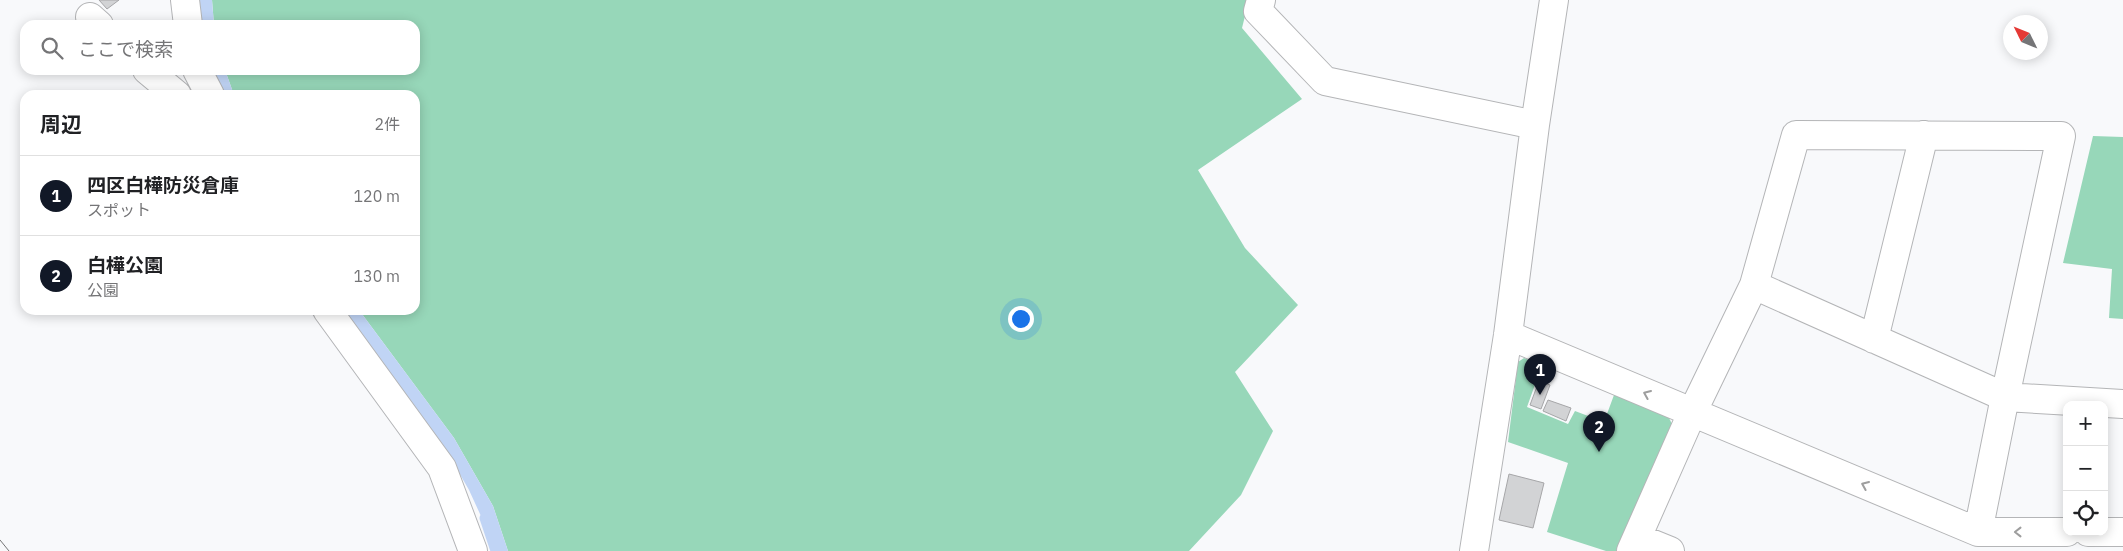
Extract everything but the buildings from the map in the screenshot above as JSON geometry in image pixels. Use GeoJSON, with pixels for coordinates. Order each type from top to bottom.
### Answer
{"type":"FeatureCollection","features":[{"type":"Feature","properties":{"kind":"street"},"geometry":{"type":"LineString","coordinates":[[185,0],[187,20]]}},
{"type":"Feature","properties":{"kind":"street"},"geometry":{"type":"LineString","coordinates":[[1261,0],[1258,10],[1325,81],[1535,125]]}},
{"type":"Feature","properties":{"kind":"street"},"geometry":{"type":"LineString","coordinates":[[1474,551],[1508,335],[1535,125],[1554,0]]}},
{"type":"Feature","properties":{"kind":"street"},"geometry":{"type":"LineString","coordinates":[[153,75],[171,90]]}},
{"type":"Feature","properties":{"kind":"street"},"geometry":{"type":"LineString","coordinates":[[200,75],[207,90]]}},
{"type":"Feature","properties":{"kind":"street"},"geometry":{"type":"LineString","coordinates":[[1670,551],[1635,545],[1692,413],[1754,286],[1796,135],[2062,136],[2005,397],[1978,532]]}},
{"type":"Feature","properties":{"kind":"street"},"geometry":{"type":"LineString","coordinates":[[1874,338],[1924,135]]}},
{"type":"Feature","properties":{"kind":"street"},"geometry":{"type":"LineString","coordinates":[[1754,286],[2005,397],[2123,404]]}},
{"type":"Feature","properties":{"kind":"street"},"geometry":{"type":"LineString","coordinates":[[331,315],[442,468],[473,551]]}},
{"type":"Feature","properties":{"kind":"street"},"geometry":{"type":"LineString","coordinates":[[1508,335],[1978,532],[2063,532]]}},
{"type":"Feature","properties":{"kind":"street"},"geometry":{"type":"LineString","coordinates":[[2108,532],[2123,532]]}},
{"type":"Feature","properties":{"kind":"green space"},"geometry":{"type":"Polygon","coordinates":[[[212,0],[1249,0],[1242,28],[1302,99],[1198,170],[1245,248],[1298,305],[1235,372],[1273,431],[1241,495],[1189,551],[508,551],[493,506],[454,438],[363,315],[420,315],[420,90],[232,90],[227,75],[420,75],[420,20],[214,20],[212,0]]]}},
{"type":"Feature","properties":{"kind":"green space"},"geometry":{"type":"Polygon","coordinates":[[[2093,136],[2123,137],[2123,319],[2109,318],[2112,269],[2063,263],[2093,136]]]}},
{"type":"Feature","properties":{"kind":"green space"},"geometry":{"type":"Polygon","coordinates":[[[1524,358],[1542,365],[1527,407],[1568,424],[1575,411],[1604,422],[1614,395],[1668,416],[1672,424],[1616,551],[1606,551],[1547,532],[1568,463],[1508,442],[1518,362],[1524,358]]]}},
{"type":"Feature","properties":{"kind":"water"},"geometry":{"type":"Polygon","coordinates":[[[199,0],[212,0],[214,20],[201,20],[199,0]]]}},
{"type":"Feature","properties":{"kind":"water"},"geometry":{"type":"Polygon","coordinates":[[[214,75],[227,75],[232,90],[220,90],[214,75]]]}},
{"type":"Feature","properties":{"kind":"water"},"geometry":{"type":"Polygon","coordinates":[[[346,315],[363,315],[454,438],[493,506],[508,551],[497,551],[469,490],[443,445],[346,315]]]}},
{"type":"Feature","properties":{"kind":"waterway"},"geometry":{"type":"LineString","coordinates":[[484,518],[495,551]]}},
{"type":"Feature","properties":{"kind":"tram line"},"geometry":{"type":"LineString","coordinates":[[0,540],[9,551]]}},
{"type":"Feature","properties":{"kind":"place","name":"四区白樺防災倉庫"},"geometry":{"type":"Point","coordinates":[1540,395]}},
{"type":"Feature","properties":{"kind":"place","name":"白樺公園"},"geometry":{"type":"Point","coordinates":[1599,452]}}]}
